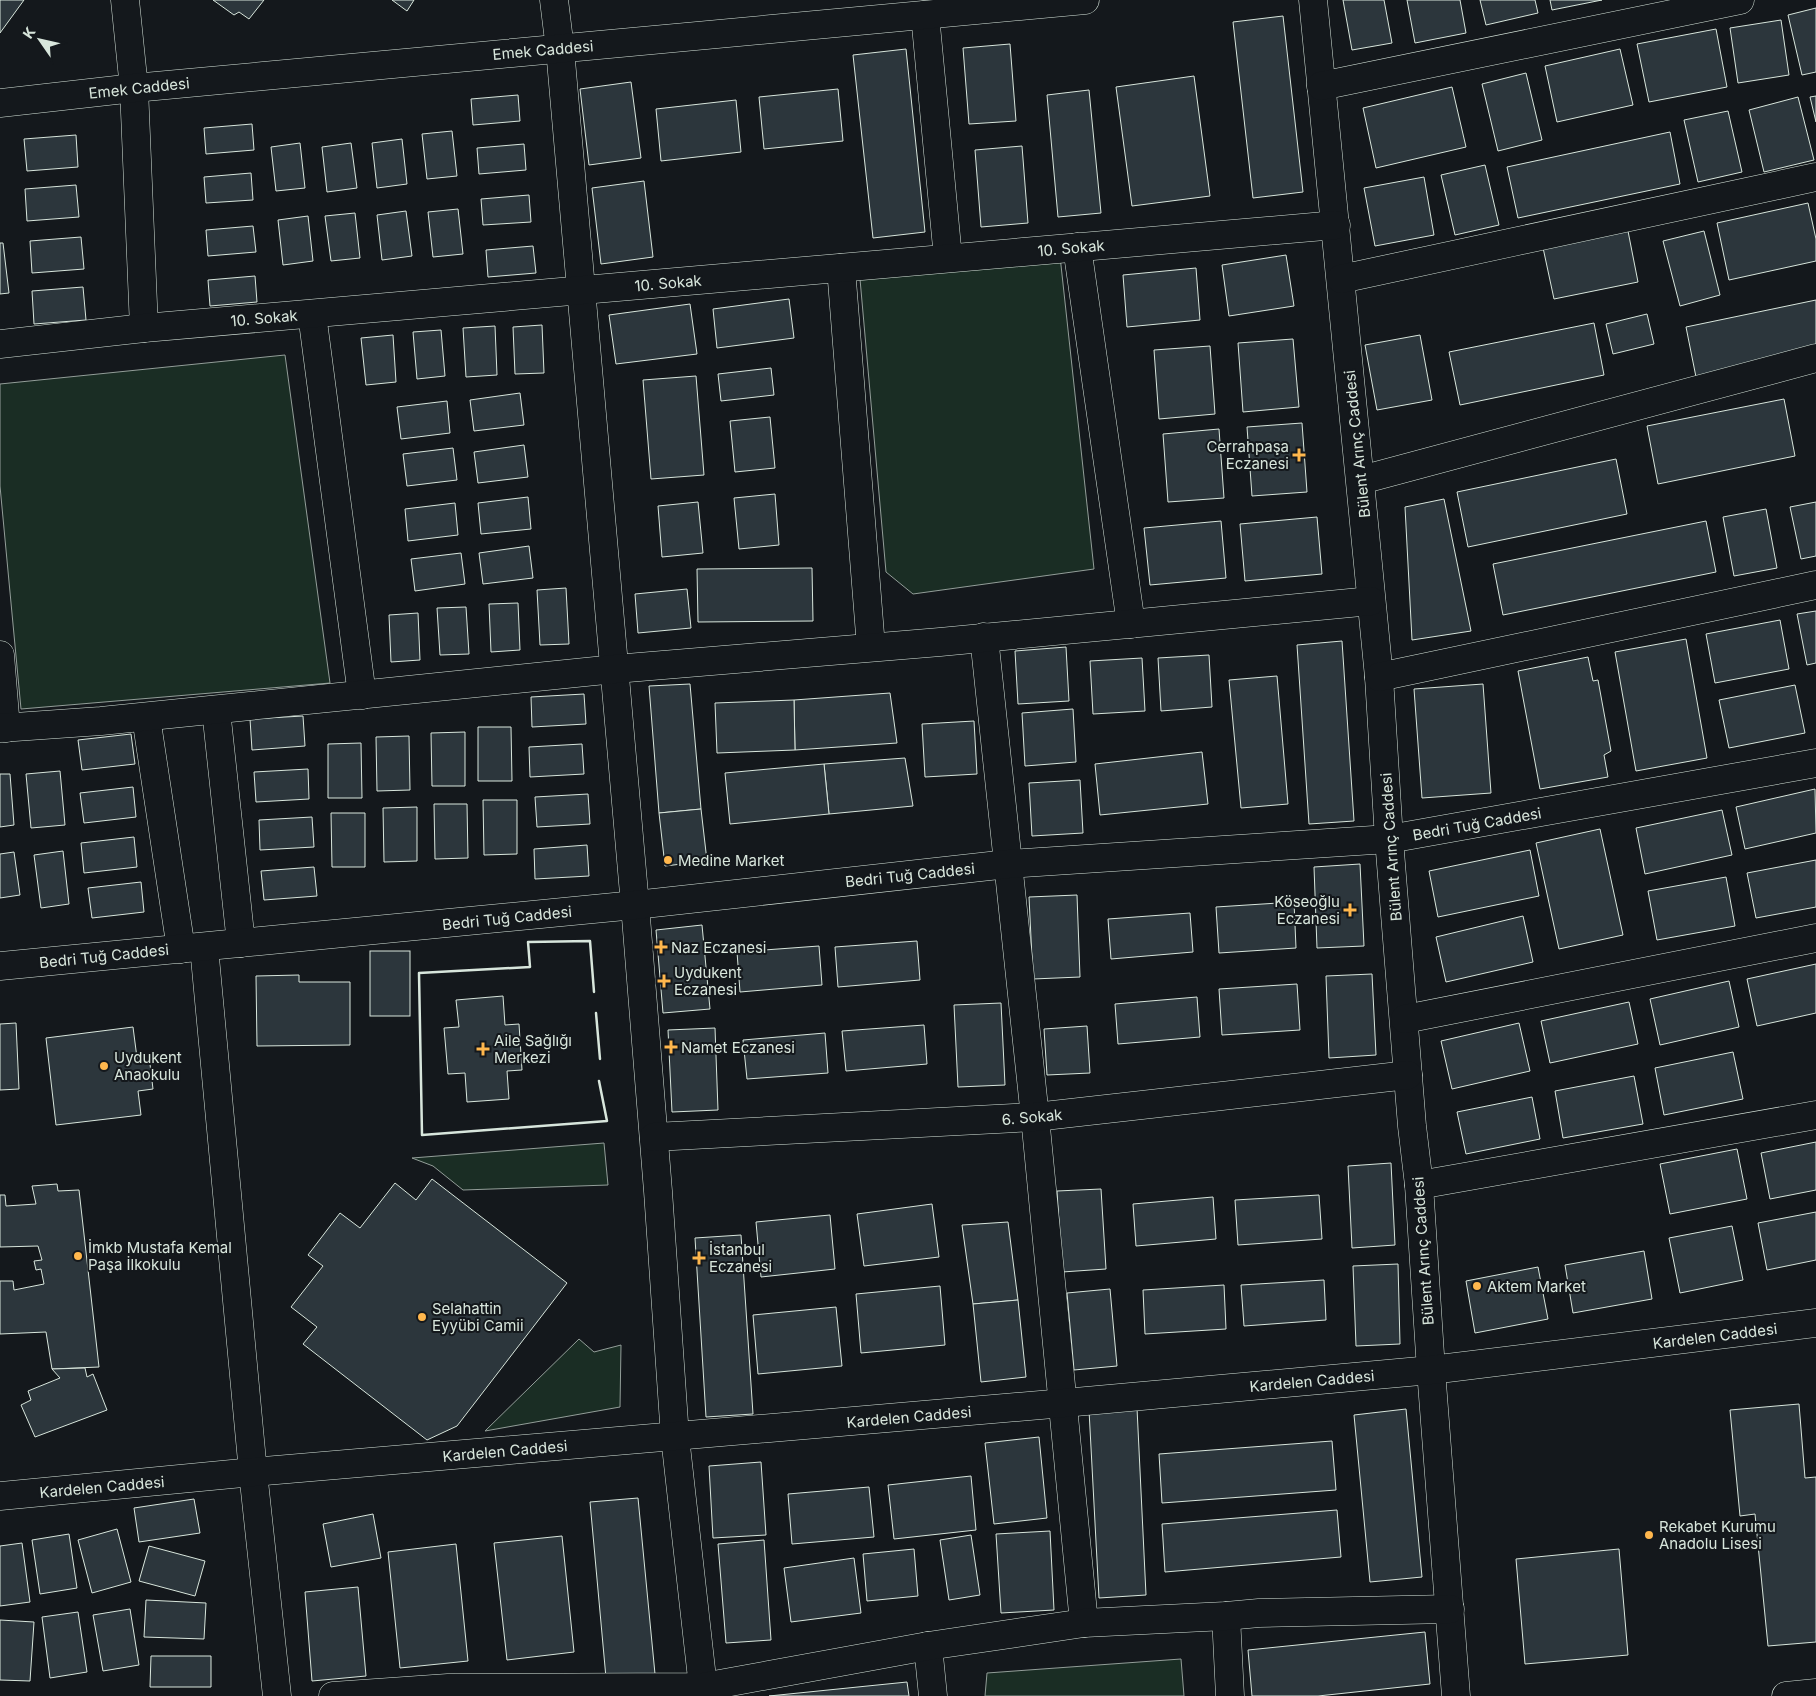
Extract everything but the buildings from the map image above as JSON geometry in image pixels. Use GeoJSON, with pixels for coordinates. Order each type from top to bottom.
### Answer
{"type":"FeatureCollection","features":[{"type":"Feature","properties":{"kind":"street"},"geometry":{"type":"LineString","coordinates":[[125,0],[134,88],[144,328]]}},
{"type":"Feature","properties":{"kind":"street"},"geometry":{"type":"LineString","coordinates":[[554,0],[560,49],[635,905],[654,1137],[675,1437],[703,1691]]}},
{"type":"Feature","properties":{"kind":"street","name":"Emek Caddesi"},"geometry":{"type":"LineString","coordinates":[[0,103],[134,88],[925,15],[1024,3],[1086,0]]}},
{"type":"Feature","properties":{"kind":"street","name":"Bülent Arınç Caddesi"},"geometry":{"type":"LineString","coordinates":[[1313,0],[1379,677],[1389,839],[1419,1185],[1456,1696]]}},
{"type":"Feature","properties":{"kind":"street"},"geometry":{"type":"LineString","coordinates":[[1322,86],[1740,0]]}},
{"type":"Feature","properties":{"kind":"street"},"geometry":{"type":"LineString","coordinates":[[925,15],[948,258]]}},
{"type":"Feature","properties":{"kind":"street"},"geometry":{"type":"LineString","coordinates":[[1341,279],[1816,177]]}},
{"type":"Feature","properties":{"kind":"street","name":"10. Sokak"},"geometry":{"type":"LineString","coordinates":[[0,344],[144,328],[1336,225]]}},
{"type":"Feature","properties":{"kind":"street"},"geometry":{"type":"LineString","coordinates":[[1077,247],[1131,624]]}},
{"type":"Feature","properties":{"kind":"street"},"geometry":{"type":"LineString","coordinates":[[841,268],[871,647]]}},
{"type":"Feature","properties":{"kind":"street"},"geometry":{"type":"LineString","coordinates":[[312,314],[362,695]]}},
{"type":"Feature","properties":{"kind":"street"},"geometry":{"type":"LineString","coordinates":[[1361,480],[1816,358]]}},
{"type":"Feature","properties":{"kind":"street"},"geometry":{"type":"LineString","coordinates":[[1379,677],[1816,584]]}},
{"type":"Feature","properties":{"kind":"street"},"geometry":{"type":"LineString","coordinates":[[0,655],[3,728],[216,710],[615,669],[984,638],[1372,601]]}},
{"type":"Feature","properties":{"kind":"street"},"geometry":{"type":"LineString","coordinates":[[984,638],[1064,1403],[1084,1623]]}},
{"type":"Feature","properties":{"kind":"street"},"geometry":{"type":"LineString","coordinates":[[216,710],[240,943]]}},
{"type":"Feature","properties":{"kind":"street"},"geometry":{"type":"LineString","coordinates":[[146,716],[192,948],[277,1696]]}},
{"type":"Feature","properties":{"kind":"street","name":"Bedri Tuğ Caddesi"},"geometry":{"type":"LineString","coordinates":[[0,966],[635,905],[1008,864],[1389,839],[1816,763]]}},
{"type":"Feature","properties":{"kind":"street"},"geometry":{"type":"LineString","coordinates":[[1404,1019],[1816,938]]}},
{"type":"Feature","properties":{"kind":"street","name":"6. Sokak"},"geometry":{"type":"LineString","coordinates":[[654,1137],[1035,1118],[1408,1075]]}},
{"type":"Feature","properties":{"kind":"street"},"geometry":{"type":"LineString","coordinates":[[1419,1185],[1816,1115]]}},
{"type":"Feature","properties":{"kind":"street","name":"Kardelen Caddesi"},"geometry":{"type":"LineString","coordinates":[[0,1496],[253,1472],[675,1437],[1431,1370],[1816,1323]]}},
{"type":"Feature","properties":{"kind":"street"},"geometry":{"type":"LineString","coordinates":[[333,1696],[449,1692],[703,1691],[928,1646],[1084,1623],[1226,1616],[1259,1612],[1450,1609]]}},
{"type":"Feature","properties":{"kind":"street"},"geometry":{"type":"LineString","coordinates":[[1226,1616],[1230,1696]]}},
{"type":"Feature","properties":{"kind":"street"},"geometry":{"type":"LineString","coordinates":[[928,1646],[933,1696]]}},
{"type":"Feature","properties":{"kind":"green space"},"geometry":{"type":"Polygon","coordinates":[[[1060,256],[1094,569],[913,594],[886,572],[860,279],[1060,256]]]}},
{"type":"Feature","properties":{"kind":"green space"},"geometry":{"type":"Polygon","coordinates":[[[285,355],[330,683],[21,709],[0,486],[0,384],[285,355]]]}},
{"type":"Feature","properties":{"kind":"green space"},"geometry":{"type":"Polygon","coordinates":[[[604,1143],[608,1185],[463,1190],[433,1166],[412,1158],[604,1143]]]}},
{"type":"Feature","properties":{"kind":"green space"},"geometry":{"type":"Polygon","coordinates":[[[579,1339],[594,1352],[621,1345],[620,1407],[485,1431],[579,1339]]]}},
{"type":"Feature","properties":{"kind":"green space"},"geometry":{"type":"Polygon","coordinates":[[[1181,1659],[1184,1696],[985,1696],[987,1673],[1181,1659]]]}},
{"type":"Feature","properties":{"kind":"wall"},"geometry":{"type":"LineString","coordinates":[[594,992],[590,941],[528,942],[530,967],[419,973],[422,1135],[607,1121],[599,1081]]}},
{"type":"Feature","properties":{"kind":"wall"},"geometry":{"type":"LineString","coordinates":[[596,1013],[600,1059]]}},
{"type":"Feature","properties":{"kind":"place","name":"Cerrahpaşa Eczanesi"},"geometry":{"type":"Point","coordinates":[1299,455]}},
{"type":"Feature","properties":{"kind":"place","name":"Medine Market"},"geometry":{"type":"Point","coordinates":[668,860]}},
{"type":"Feature","properties":{"kind":"place","name":"Köseoğlu Eczanesi"},"geometry":{"type":"Point","coordinates":[1350,910]}},
{"type":"Feature","properties":{"kind":"place","name":"Naz Eczanesi"},"geometry":{"type":"Point","coordinates":[661,947]}},
{"type":"Feature","properties":{"kind":"place","name":"Uydukent Eczanesi"},"geometry":{"type":"Point","coordinates":[664,981]}},
{"type":"Feature","properties":{"kind":"place","name":"Namet Eczanesi"},"geometry":{"type":"Point","coordinates":[671,1047]}},
{"type":"Feature","properties":{"kind":"place","name":"Aile Sağlığı Merkezi"},"geometry":{"type":"Point","coordinates":[483,1049]}},
{"type":"Feature","properties":{"kind":"place","name":"Uydukent Anaokulu"},"geometry":{"type":"Point","coordinates":[104,1066]}},
{"type":"Feature","properties":{"kind":"place","name":"İmkb Mustafa Kemal Paşa İlkokulu"},"geometry":{"type":"Point","coordinates":[78,1256]}},
{"type":"Feature","properties":{"kind":"place","name":"İstanbul Eczanesi"},"geometry":{"type":"Point","coordinates":[699,1258]}},
{"type":"Feature","properties":{"kind":"place","name":"Aktem Market"},"geometry":{"type":"Point","coordinates":[1477,1286]}},
{"type":"Feature","properties":{"kind":"place","name":"Selahattin Eyyübi Camii"},"geometry":{"type":"Point","coordinates":[422,1317]}},
{"type":"Feature","properties":{"kind":"place","name":"Rekabet Kurumu Anadolu Lisesi"},"geometry":{"type":"Point","coordinates":[1649,1535]}}]}
